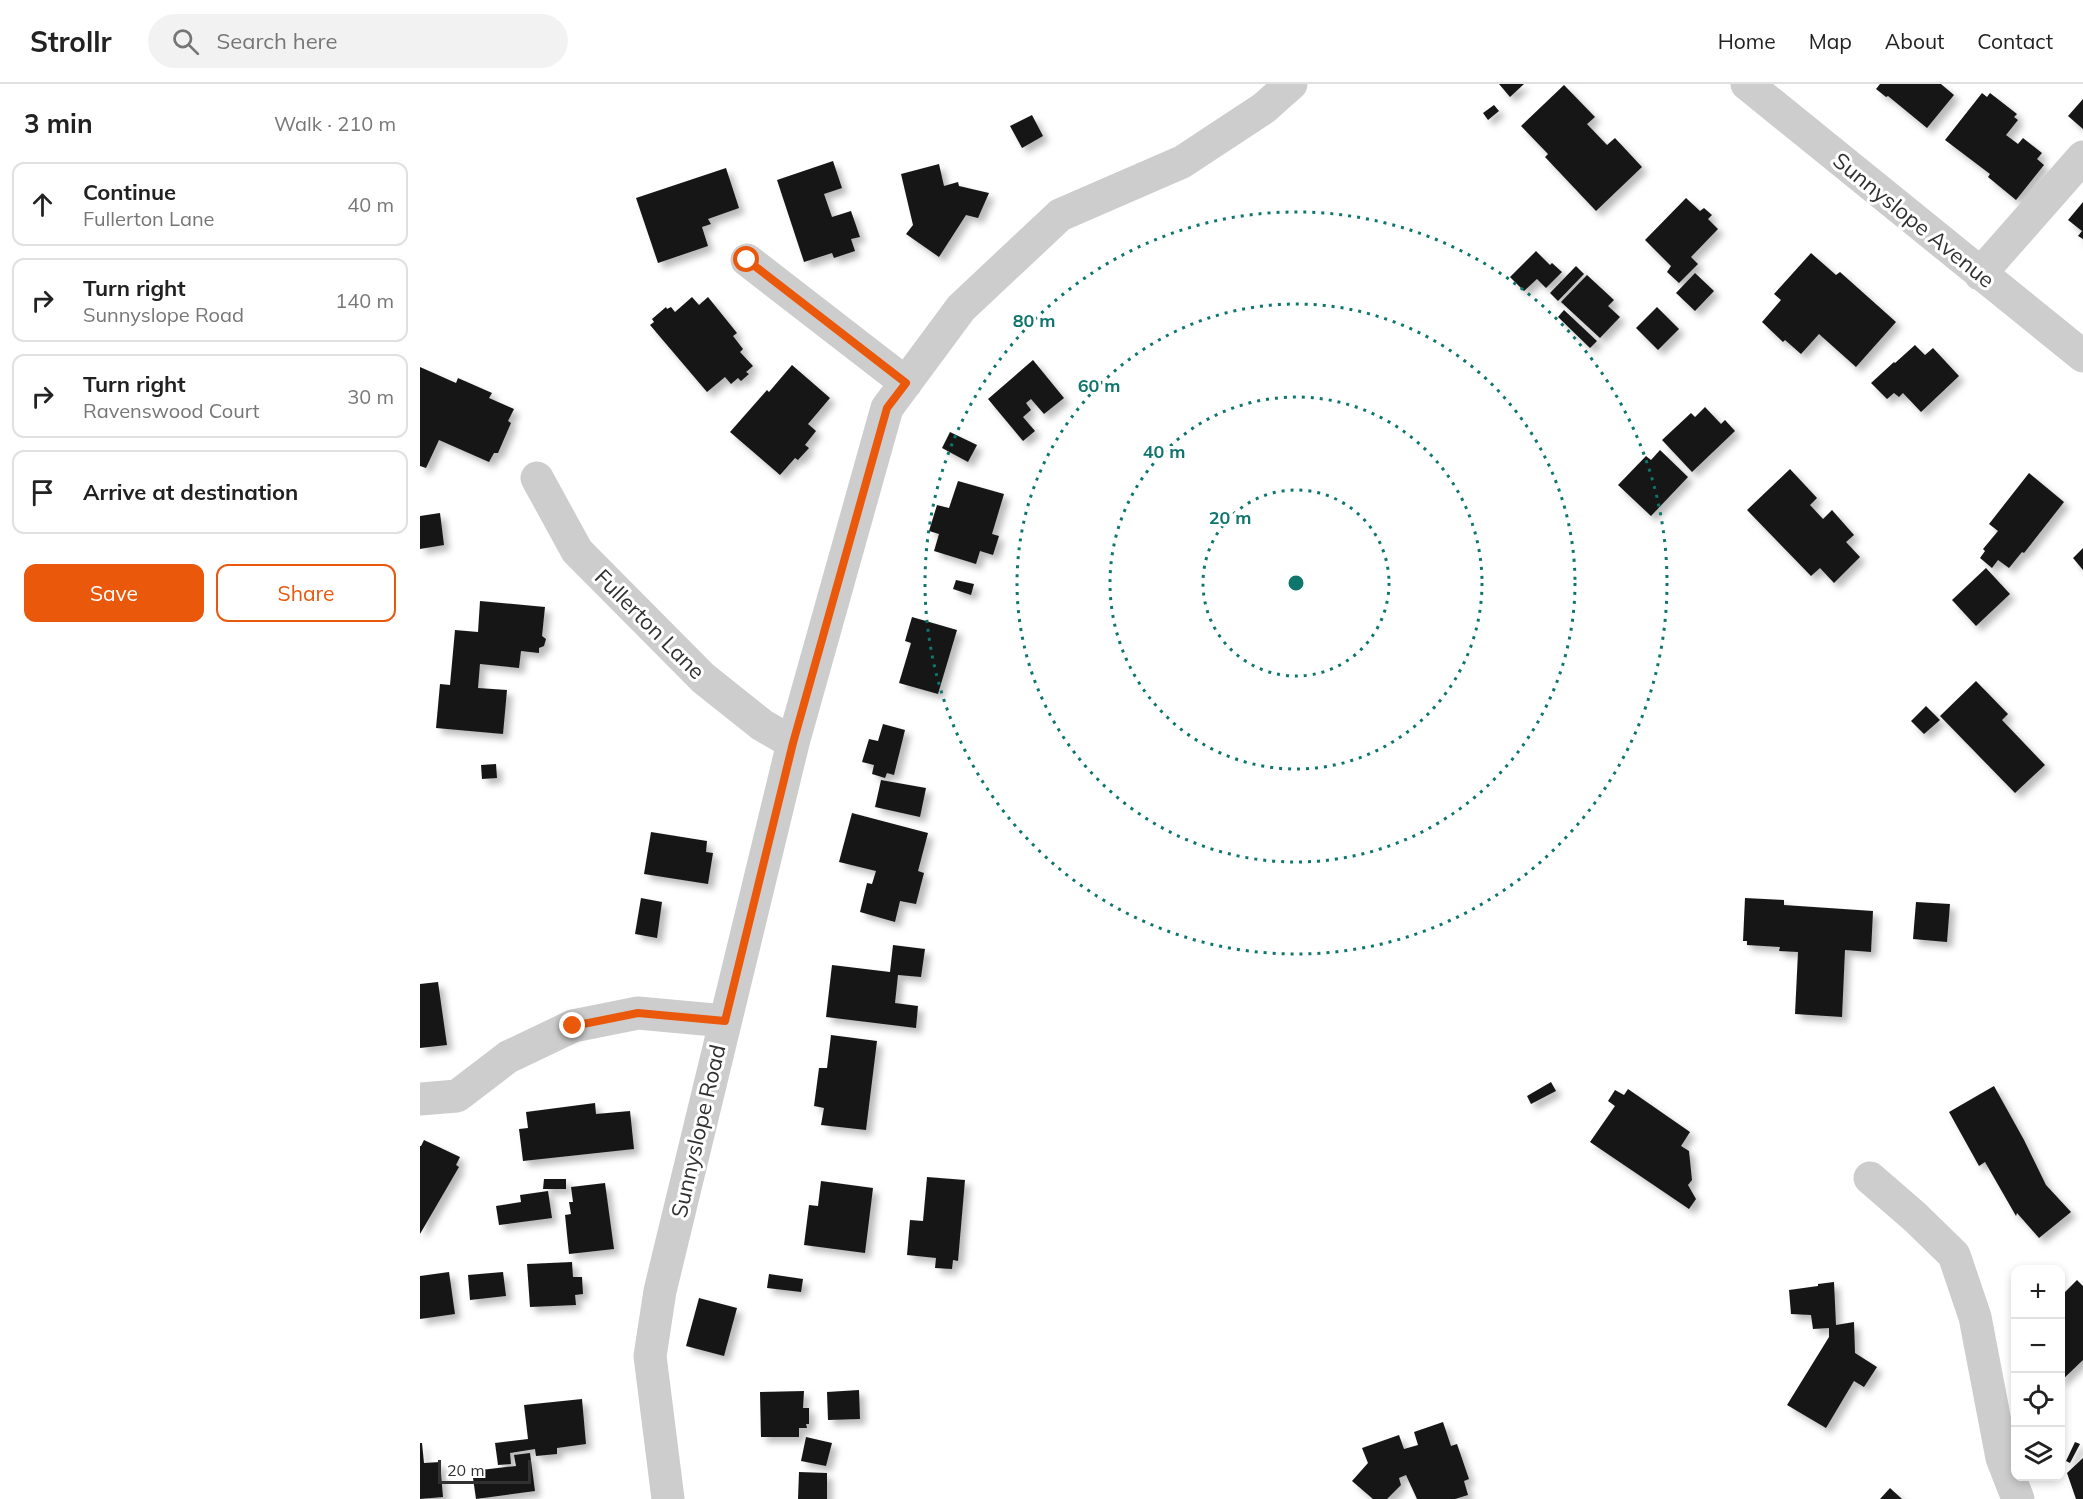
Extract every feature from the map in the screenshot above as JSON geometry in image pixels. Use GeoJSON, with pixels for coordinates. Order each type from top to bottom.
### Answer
{"type":"FeatureCollection","features":[{"type":"Feature","properties":{"kind":"street","name":"Sunnyslope Road"},"geometry":{"type":"LineString","coordinates":[[668,1499],[650,1356],[660,1291],[793,743],[887,408],[961,308],[1060,215],[1182,162],[1264,108],[1291,84]]}},
{"type":"Feature","properties":{"kind":"street","name":"Sunnyslope Avenue"},"geometry":{"type":"LineString","coordinates":[[1747,84],[2083,356]]}},
{"type":"Feature","properties":{"kind":"street"},"geometry":{"type":"LineString","coordinates":[[1980,274],[2083,157]]}},
{"type":"Feature","properties":{"kind":"street"},"geometry":{"type":"LineString","coordinates":[[747,260],[906,383]]}},
{"type":"Feature","properties":{"kind":"street","name":"Fullerton Lane"},"geometry":{"type":"LineString","coordinates":[[537,478],[577,550],[703,678],[762,725],[793,743]]}},
{"type":"Feature","properties":{"kind":"street"},"geometry":{"type":"LineString","coordinates":[[420,1099],[457,1096],[508,1057],[573,1026],[638,1013],[725,1021]]}},
{"type":"Feature","properties":{"kind":"street"},"geometry":{"type":"LineString","coordinates":[[1870,1178],[1916,1216],[1954,1255],[1975,1317],[2002,1458],[2018,1499]]}},
{"type":"Feature","properties":{"kind":"building"},"geometry":{"type":"Polygon","coordinates":[[[1499,84],[1524,84],[1510,97],[1499,84]]]}},
{"type":"Feature","properties":{"kind":"building"},"geometry":{"type":"Polygon","coordinates":[[[1880,84],[1941,84],[1954,95],[1927,128],[1876,89],[1880,84]]]}},
{"type":"Feature","properties":{"kind":"building"},"geometry":{"type":"Polygon","coordinates":[[[1564,85],[1595,117],[1587,124],[1607,145],[1615,138],[1642,167],[1596,211],[1545,157],[1548,154],[1521,126],[1564,85]]]}},
{"type":"Feature","properties":{"kind":"building"},"geometry":{"type":"Polygon","coordinates":[[[1982,93],[1987,97],[1990,93],[2017,114],[2014,117],[2018,120],[2006,135],[2018,144],[2023,138],[2042,153],[2037,159],[2044,165],[2016,200],[1988,177],[1990,174],[1945,140],[1982,93]]]}},
{"type":"Feature","properties":{"kind":"building"},"geometry":{"type":"Polygon","coordinates":[[[2083,99],[2083,129],[2068,116],[2083,99]]]}},
{"type":"Feature","properties":{"kind":"building"},"geometry":{"type":"Polygon","coordinates":[[[1494,105],[1499,111],[1488,120],[1483,113],[1494,105]]]}},
{"type":"Feature","properties":{"kind":"building"},"geometry":{"type":"Polygon","coordinates":[[[1032,115],[1043,136],[1022,148],[1010,126],[1032,115]]]}},
{"type":"Feature","properties":{"kind":"building"},"geometry":{"type":"Polygon","coordinates":[[[833,161],[842,188],[824,194],[832,217],[851,211],[860,237],[851,239],[855,251],[834,258],[832,253],[804,262],[777,180],[833,161]]]}},
{"type":"Feature","properties":{"kind":"building"},"geometry":{"type":"Polygon","coordinates":[[[939,164],[944,186],[958,182],[959,186],[989,193],[978,218],[966,215],[939,257],[906,234],[913,225],[901,174],[939,164]]]}},
{"type":"Feature","properties":{"kind":"building"},"geometry":{"type":"Polygon","coordinates":[[[726,168],[739,208],[708,219],[711,224],[702,227],[708,246],[658,263],[636,198],[726,168]]]}},
{"type":"Feature","properties":{"kind":"building"},"geometry":{"type":"Polygon","coordinates":[[[1686,198],[1700,211],[1704,208],[1712,215],[1708,219],[1718,229],[1691,257],[1698,264],[1679,283],[1667,272],[1671,266],[1645,240],[1686,198]]]}},
{"type":"Feature","properties":{"kind":"building"},"geometry":{"type":"Polygon","coordinates":[[[2083,202],[2083,239],[2078,236],[2082,231],[2068,220],[2083,202]]]}},
{"type":"Feature","properties":{"kind":"building"},"geometry":{"type":"Polygon","coordinates":[[[1536,251],[1550,265],[1552,263],[1562,272],[1546,288],[1537,279],[1524,291],[1510,277],[1536,251]]]}},
{"type":"Feature","properties":{"kind":"building"},"geometry":{"type":"Polygon","coordinates":[[[1811,253],[1836,275],[1840,272],[1896,322],[1856,367],[1819,334],[1801,354],[1785,340],[1783,342],[1762,322],[1781,300],[1774,294],[1811,253]]]}},
{"type":"Feature","properties":{"kind":"building"},"geometry":{"type":"Polygon","coordinates":[[[1576,266],[1584,274],[1558,301],[1550,293],[1576,266]]]}},
{"type":"Feature","properties":{"kind":"building"},"geometry":{"type":"Polygon","coordinates":[[[1695,273],[1714,291],[1695,311],[1676,293],[1695,273]]]}},
{"type":"Feature","properties":{"kind":"building"},"geometry":{"type":"Polygon","coordinates":[[[1587,275],[1614,300],[1608,306],[1620,317],[1600,338],[1561,302],[1587,275]]]}},
{"type":"Feature","properties":{"kind":"building"},"geometry":{"type":"Polygon","coordinates":[[[692,297],[699,305],[708,297],[737,333],[733,336],[743,349],[740,352],[753,366],[746,372],[749,374],[741,381],[738,378],[731,384],[725,377],[707,392],[650,325],[654,322],[652,319],[666,307],[667,309],[671,307],[675,312],[692,297]]]}},
{"type":"Feature","properties":{"kind":"building"},"geometry":{"type":"Polygon","coordinates":[[[1657,307],[1679,329],[1658,350],[1636,328],[1657,307]]]}},
{"type":"Feature","properties":{"kind":"building"},"geometry":{"type":"Polygon","coordinates":[[[1564,310],[1597,341],[1590,348],[1558,317],[1564,310]]]}},
{"type":"Feature","properties":{"kind":"building"},"geometry":{"type":"Polygon","coordinates":[[[1915,345],[1925,355],[1933,348],[1959,376],[1921,412],[1903,393],[1899,397],[1894,393],[1887,399],[1871,383],[1915,345]]]}},
{"type":"Feature","properties":{"kind":"building"},"geometry":{"type":"Polygon","coordinates":[[[1033,360],[1064,398],[1044,414],[1031,399],[1026,403],[1031,410],[1023,417],[1035,431],[1023,441],[988,399],[1033,360]]]}},
{"type":"Feature","properties":{"kind":"building"},"geometry":{"type":"Polygon","coordinates":[[[792,365],[830,398],[808,424],[816,431],[805,445],[809,448],[798,460],[795,458],[780,475],[730,432],[792,365]]]}},
{"type":"Feature","properties":{"kind":"building"},"geometry":{"type":"Polygon","coordinates":[[[420,367],[456,383],[458,378],[492,393],[489,398],[514,409],[508,421],[511,423],[498,453],[494,453],[489,462],[439,440],[426,468],[420,466],[420,367]]]}},
{"type":"Feature","properties":{"kind":"building"},"geometry":{"type":"Polygon","coordinates":[[[1705,407],[1721,424],[1725,420],[1735,431],[1692,472],[1662,440],[1691,413],[1695,417],[1705,407]]]}},
{"type":"Feature","properties":{"kind":"building"},"geometry":{"type":"Polygon","coordinates":[[[950,432],[977,445],[968,462],[942,448],[950,432]]]}},
{"type":"Feature","properties":{"kind":"building"},"geometry":{"type":"Polygon","coordinates":[[[1660,450],[1688,477],[1651,516],[1618,485],[1646,456],[1651,460],[1660,450]]]}},
{"type":"Feature","properties":{"kind":"building"},"geometry":{"type":"Polygon","coordinates":[[[1790,469],[1817,498],[1810,505],[1823,519],[1832,510],[1854,535],[1846,542],[1860,557],[1834,583],[1820,568],[1811,576],[1747,510],[1790,469]]]}},
{"type":"Feature","properties":{"kind":"building"},"geometry":{"type":"Polygon","coordinates":[[[2029,473],[2064,502],[2024,553],[2022,552],[2009,568],[1998,560],[1992,568],[1980,558],[1985,551],[1983,549],[1998,531],[1989,524],[2029,473]]]}},
{"type":"Feature","properties":{"kind":"building"},"geometry":{"type":"Polygon","coordinates":[[[958,481],[1004,494],[992,534],[999,536],[993,555],[980,551],[976,564],[934,551],[939,534],[929,531],[937,505],[949,508],[958,481]]]}},
{"type":"Feature","properties":{"kind":"building"},"geometry":{"type":"Polygon","coordinates":[[[440,513],[444,545],[420,549],[420,516],[440,513]]]}},
{"type":"Feature","properties":{"kind":"building"},"geometry":{"type":"Polygon","coordinates":[[[2083,548],[2083,570],[2073,558],[2083,548]]]}},
{"type":"Feature","properties":{"kind":"building"},"geometry":{"type":"Polygon","coordinates":[[[1986,568],[2010,594],[1976,626],[1952,600],[1986,568]]]}},
{"type":"Feature","properties":{"kind":"building"},"geometry":{"type":"Polygon","coordinates":[[[956,580],[974,584],[971,595],[953,589],[956,580]]]}},
{"type":"Feature","properties":{"kind":"building"},"geometry":{"type":"Polygon","coordinates":[[[480,601],[545,607],[542,636],[546,639],[544,646],[539,648],[539,653],[521,651],[519,668],[480,664],[478,688],[507,690],[503,734],[436,728],[440,684],[450,685],[455,630],[478,632],[480,601]]]}},
{"type":"Feature","properties":{"kind":"building"},"geometry":{"type":"Polygon","coordinates":[[[912,617],[957,630],[938,694],[899,683],[911,643],[905,641],[912,617]]]}},
{"type":"Feature","properties":{"kind":"building"},"geometry":{"type":"Polygon","coordinates":[[[1976,681],[2008,714],[2002,720],[2045,765],[2015,793],[1940,716],[1976,681]]]}},
{"type":"Feature","properties":{"kind":"building"},"geometry":{"type":"Polygon","coordinates":[[[1926,706],[1940,720],[1924,734],[1911,721],[1926,706]]]}},
{"type":"Feature","properties":{"kind":"building"},"geometry":{"type":"Polygon","coordinates":[[[883,724],[905,730],[894,775],[887,773],[885,778],[872,774],[874,765],[862,762],[869,739],[878,741],[883,724]]]}},
{"type":"Feature","properties":{"kind":"building"},"geometry":{"type":"Polygon","coordinates":[[[496,764],[497,778],[482,779],[481,765],[496,764]]]}},
{"type":"Feature","properties":{"kind":"building"},"geometry":{"type":"Polygon","coordinates":[[[881,780],[926,788],[920,817],[875,807],[881,780]]]}},
{"type":"Feature","properties":{"kind":"building"},"geometry":{"type":"Polygon","coordinates":[[[852,813],[928,833],[918,871],[924,873],[916,904],[900,901],[895,922],[860,912],[867,883],[872,884],[876,871],[839,862],[852,813]]]}},
{"type":"Feature","properties":{"kind":"building"},"geometry":{"type":"Polygon","coordinates":[[[651,832],[707,841],[706,852],[713,853],[708,884],[644,874],[651,832]]]}},
{"type":"Feature","properties":{"kind":"building"},"geometry":{"type":"Polygon","coordinates":[[[641,898],[662,902],[657,938],[635,934],[641,898]]]}},
{"type":"Feature","properties":{"kind":"building"},"geometry":{"type":"Polygon","coordinates":[[[1745,898],[1784,900],[1784,905],[1873,911],[1871,952],[1845,950],[1842,1017],[1795,1014],[1798,952],[1779,951],[1780,947],[1747,945],[1747,941],[1743,941],[1745,898]]]}},
{"type":"Feature","properties":{"kind":"building"},"geometry":{"type":"Polygon","coordinates":[[[1916,902],[1950,904],[1947,942],[1913,939],[1916,902]]]}},
{"type":"Feature","properties":{"kind":"building"},"geometry":{"type":"Polygon","coordinates":[[[893,945],[925,949],[921,977],[898,975],[895,1003],[918,1006],[916,1028],[826,1017],[832,965],[890,972],[893,945]]]}},
{"type":"Feature","properties":{"kind":"building"},"geometry":{"type":"Polygon","coordinates":[[[438,982],[447,1045],[420,1048],[420,984],[438,982]]]}},
{"type":"Feature","properties":{"kind":"building"},"geometry":{"type":"Polygon","coordinates":[[[831,1035],[877,1041],[866,1130],[821,1125],[824,1108],[814,1106],[819,1068],[827,1068],[831,1035]]]}},
{"type":"Feature","properties":{"kind":"building"},"geometry":{"type":"Polygon","coordinates":[[[1551,1082],[1556,1091],[1531,1104],[1527,1096],[1551,1082]]]}},
{"type":"Feature","properties":{"kind":"building"},"geometry":{"type":"Polygon","coordinates":[[[1994,1086],[2046,1185],[2071,1212],[2039,1238],[2017,1213],[2016,1216],[1985,1162],[1979,1166],[1949,1112],[1994,1086]]]}},
{"type":"Feature","properties":{"kind":"building"},"geometry":{"type":"Polygon","coordinates":[[[1628,1089],[1690,1132],[1681,1146],[1689,1151],[1692,1180],[1688,1185],[1696,1199],[1689,1209],[1590,1142],[1615,1106],[1608,1101],[1615,1090],[1624,1095],[1628,1089]]]}},
{"type":"Feature","properties":{"kind":"building"},"geometry":{"type":"Polygon","coordinates":[[[595,1103],[596,1114],[630,1111],[634,1149],[523,1161],[519,1129],[528,1128],[526,1112],[595,1103]]]}},
{"type":"Feature","properties":{"kind":"building"},"geometry":{"type":"Polygon","coordinates":[[[424,1140],[460,1157],[456,1165],[459,1167],[420,1234],[420,1146],[424,1140]]]}},
{"type":"Feature","properties":{"kind":"building"},"geometry":{"type":"Polygon","coordinates":[[[927,1177],[965,1180],[958,1261],[953,1260],[952,1269],[935,1268],[936,1258],[907,1255],[910,1220],[923,1221],[927,1177]]]}},
{"type":"Feature","properties":{"kind":"building"},"geometry":{"type":"Polygon","coordinates":[[[544,1179],[566,1179],[566,1189],[543,1189],[544,1179]]]}},
{"type":"Feature","properties":{"kind":"building"},"geometry":{"type":"Polygon","coordinates":[[[821,1181],[873,1188],[865,1253],[804,1245],[809,1205],[818,1206],[821,1181]]]}},
{"type":"Feature","properties":{"kind":"building"},"geometry":{"type":"Polygon","coordinates":[[[605,1183],[614,1249],[569,1254],[565,1215],[571,1214],[569,1202],[573,1202],[571,1187],[605,1183]]]}},
{"type":"Feature","properties":{"kind":"building"},"geometry":{"type":"Polygon","coordinates":[[[548,1191],[552,1218],[499,1225],[496,1206],[521,1202],[520,1195],[548,1191]]]}},
{"type":"Feature","properties":{"kind":"building"},"geometry":{"type":"Polygon","coordinates":[[[572,1262],[573,1277],[582,1277],[583,1294],[575,1295],[576,1305],[530,1307],[527,1264],[572,1262]]]}},
{"type":"Feature","properties":{"kind":"building"},"geometry":{"type":"Polygon","coordinates":[[[449,1272],[455,1314],[420,1319],[420,1276],[449,1272]]]}},
{"type":"Feature","properties":{"kind":"building"},"geometry":{"type":"Polygon","coordinates":[[[503,1272],[506,1296],[470,1300],[468,1275],[503,1272]]]}},
{"type":"Feature","properties":{"kind":"building"},"geometry":{"type":"Polygon","coordinates":[[[769,1274],[803,1279],[801,1292],[767,1288],[769,1274]]]}},
{"type":"Feature","properties":{"kind":"building"},"geometry":{"type":"Polygon","coordinates":[[[2077,1280],[2083,1286],[2083,1360],[2065,1377],[2065,1319],[2065,1292],[2077,1280]]]}},
{"type":"Feature","properties":{"kind":"building"},"geometry":{"type":"Polygon","coordinates":[[[1834,1282],[1836,1325],[1854,1322],[1855,1353],[1877,1367],[1864,1387],[1854,1381],[1826,1428],[1787,1405],[1829,1337],[1829,1328],[1813,1329],[1811,1315],[1791,1314],[1789,1290],[1834,1282]]]}},
{"type":"Feature","properties":{"kind":"building"},"geometry":{"type":"Polygon","coordinates":[[[699,1298],[737,1308],[724,1356],[686,1346],[699,1298]]]}},
{"type":"Feature","properties":{"kind":"building"},"geometry":{"type":"Polygon","coordinates":[[[859,1390],[860,1419],[828,1420],[827,1392],[859,1390]]]}},
{"type":"Feature","properties":{"kind":"building"},"geometry":{"type":"Polygon","coordinates":[[[804,1391],[803,1408],[809,1408],[809,1424],[806,1424],[807,1428],[799,1428],[799,1437],[761,1437],[760,1392],[804,1391]]]}},
{"type":"Feature","properties":{"kind":"building"},"geometry":{"type":"Polygon","coordinates":[[[582,1399],[586,1444],[557,1448],[557,1454],[536,1456],[535,1449],[510,1453],[511,1464],[498,1465],[495,1443],[528,1439],[524,1405],[582,1399]]]}},
{"type":"Feature","properties":{"kind":"building"},"geometry":{"type":"Polygon","coordinates":[[[1443,1422],[1451,1446],[1457,1444],[1469,1479],[1464,1481],[1468,1495],[1455,1499],[1417,1499],[1406,1475],[1399,1478],[1401,1485],[1387,1499],[1373,1499],[1352,1481],[1368,1463],[1362,1448],[1399,1435],[1404,1449],[1418,1445],[1414,1432],[1443,1422]]]}},
{"type":"Feature","properties":{"kind":"building"},"geometry":{"type":"Polygon","coordinates":[[[806,1437],[832,1443],[826,1466],[801,1461],[806,1437]]]}},
{"type":"Feature","properties":{"kind":"building"},"geometry":{"type":"Polygon","coordinates":[[[2075,1442],[2080,1444],[2070,1463],[2066,1461],[2075,1442]]]}},
{"type":"Feature","properties":{"kind":"building"},"geometry":{"type":"Polygon","coordinates":[[[420,1443],[422,1443],[424,1463],[440,1462],[443,1497],[420,1499],[420,1443]]]}},
{"type":"Feature","properties":{"kind":"building"},"geometry":{"type":"Polygon","coordinates":[[[530,1453],[535,1491],[476,1499],[472,1471],[516,1466],[514,1455],[530,1453]]]}},
{"type":"Feature","properties":{"kind":"building"},"geometry":{"type":"Polygon","coordinates":[[[2083,1458],[2083,1499],[2076,1499],[2067,1473],[2083,1458]]]}},
{"type":"Feature","properties":{"kind":"building"},"geometry":{"type":"Polygon","coordinates":[[[799,1472],[827,1473],[827,1499],[798,1499],[799,1472]]]}},
{"type":"Feature","properties":{"kind":"building"},"geometry":{"type":"Polygon","coordinates":[[[1890,1488],[1902,1499],[1880,1499],[1890,1488]]]}},
{"type":"Feature","properties":{"kind":"route"},"geometry":{"type":"LineString","coordinates":[[573,1026],[638,1013],[725,1021],[793,743],[887,408],[906,383],[747,260]]}}]}
